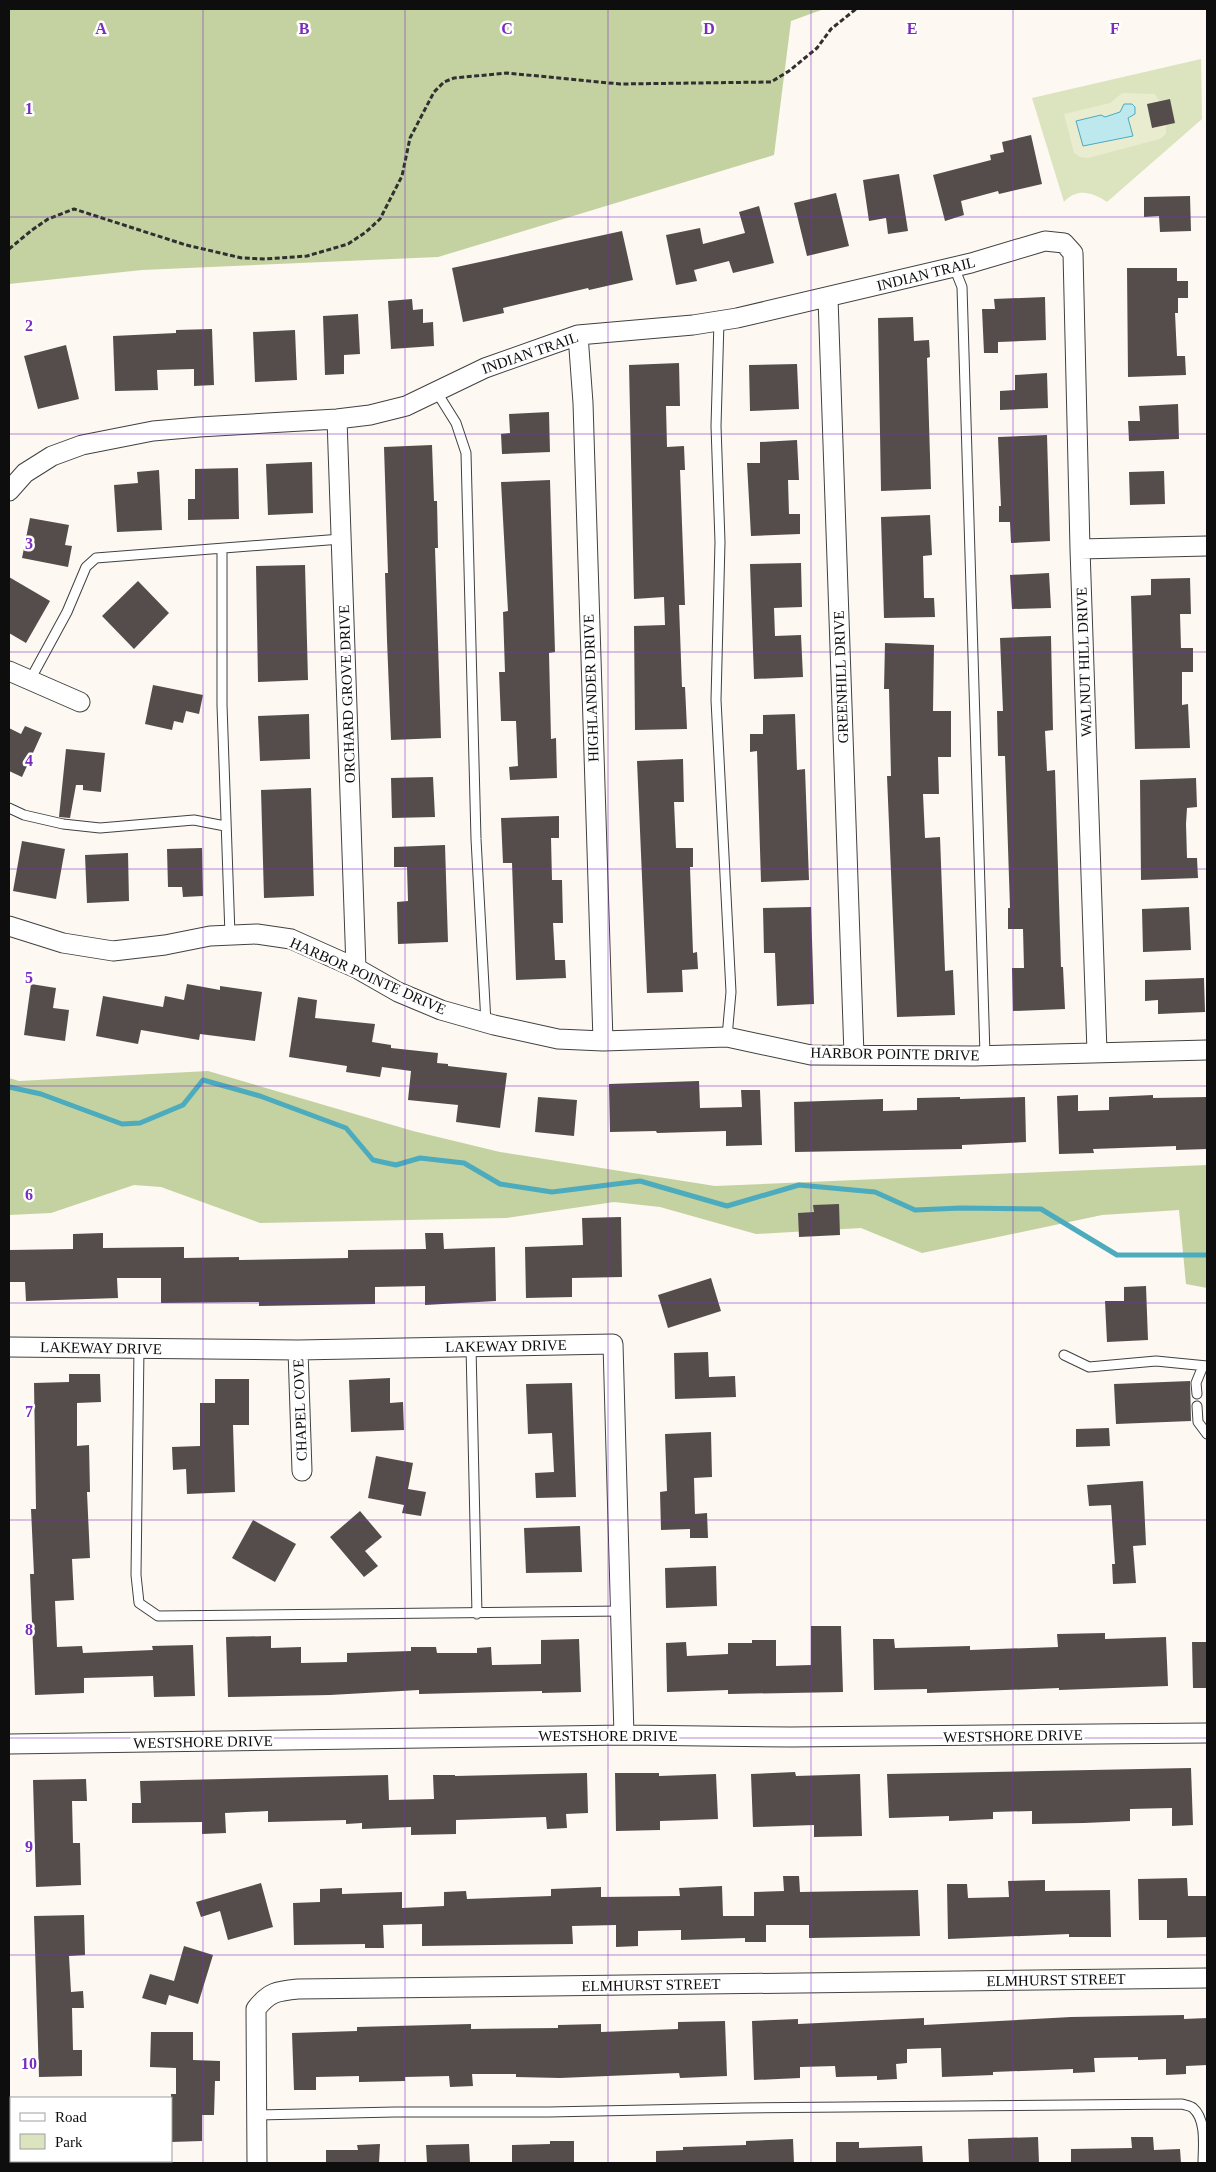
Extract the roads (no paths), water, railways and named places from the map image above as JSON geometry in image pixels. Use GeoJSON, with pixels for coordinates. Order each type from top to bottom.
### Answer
{"type":"FeatureCollection","features":[{"type":"Feature","properties":{"kind":"street","name":"INDIAN TRAIL"},"geometry":{"type":"LineString","coordinates":[[9,491],[25,474],[52,456],[82,445],[116,437],[199,427],[337,419],[370,415],[406,406],[485,368],[578,335],[719,321],[775,311],[954,267],[1045,241],[1064,244],[1069,248],[1073,253],[1073,272]]}},
{"type":"Feature","properties":{"kind":"street","name":"WALNUT HILL DRIVE"},"geometry":{"type":"LineString","coordinates":[[1073,272],[1080,549],[1097,1052]]}},
{"type":"Feature","properties":{"kind":"street","name":"GREENHILL DRIVE"},"geometry":{"type":"LineString","coordinates":[[828,298],[854,1055]]}},
{"type":"Feature","properties":{"kind":"street","name":"HIGHLANDER DRIVE"},"geometry":{"type":"LineString","coordinates":[[578,335],[583,403],[591,718],[603,1042]]}},
{"type":"Feature","properties":{"kind":"street","name":"ORCHARD GROVE DRIVE"},"geometry":{"type":"LineString","coordinates":[[337,419],[356,968]]}},
{"type":"Feature","properties":{"kind":"street"},"geometry":{"type":"LineString","coordinates":[[1080,549],[1207,546]]}},
{"type":"Feature","properties":{"kind":"street"},"geometry":{"type":"LineString","coordinates":[[9,671],[80,702]]}},
{"type":"Feature","properties":{"kind":"street","name":"HARBOR POINTE DRIVE"},"geometry":{"type":"LineString","coordinates":[[9,926],[64,943],[113,951],[165,945],[210,936],[258,934],[291,939],[356,968],[398,992],[442,1010],[486,1023],[558,1039],[603,1042],[727,1037],[811,1055],[985,1055],[1207,1050]]}},
{"type":"Feature","properties":{"kind":"street","name":"LAKEWAY DRIVE"},"geometry":{"type":"LineString","coordinates":[[9,1347],[298,1350],[613,1344],[624,1735]]}},
{"type":"Feature","properties":{"kind":"street","name":"CHAPEL COVE"},"geometry":{"type":"LineString","coordinates":[[298,1350],[302,1471]]}},
{"type":"Feature","properties":{"kind":"street","name":"WESTSHORE DRIVE"},"geometry":{"type":"LineString","coordinates":[[9,1744],[624,1735],[791,1737],[1207,1733]]}},
{"type":"Feature","properties":{"kind":"street","name":"ELMHURST STREET"},"geometry":{"type":"LineString","coordinates":[[257,2163],[256,2009],[265,1997],[277,1992],[298,1989],[1207,1978]]}},
{"type":"Feature","properties":{"kind":"lane"},"geometry":{"type":"LineString","coordinates":[[954,267],[962,286],[985,1055]]}},
{"type":"Feature","properties":{"kind":"lane"},"geometry":{"type":"LineString","coordinates":[[719,321],[716,426],[720,542],[716,700],[731,992],[727,1037]]}},
{"type":"Feature","properties":{"kind":"lane"},"geometry":{"type":"LineString","coordinates":[[436,391],[456,423],[466,453],[476,839],[486,1023]]}},
{"type":"Feature","properties":{"kind":"lane"},"geometry":{"type":"LineString","coordinates":[[30,680],[67,612],[86,567],[96,558],[222,550],[341,539]]}},
{"type":"Feature","properties":{"kind":"lane"},"geometry":{"type":"LineString","coordinates":[[222,550],[222,705],[230,935]]}},
{"type":"Feature","properties":{"kind":"lane"},"geometry":{"type":"LineString","coordinates":[[9,808],[63,824],[100,828],[194,820],[225,826]]}},
{"type":"Feature","properties":{"kind":"lane"},"geometry":{"type":"LineString","coordinates":[[471,1347],[477,1614]]}},
{"type":"Feature","properties":{"kind":"lane"},"geometry":{"type":"LineString","coordinates":[[138,1348],[136,1575],[139,1603],[158,1616],[622,1611]]}},
{"type":"Feature","properties":{"kind":"lane"},"geometry":{"type":"LineString","coordinates":[[1064,1355],[1089,1367],[1156,1361],[1205,1366],[1196,1383],[1197,1394]]}},
{"type":"Feature","properties":{"kind":"lane"},"geometry":{"type":"LineString","coordinates":[[1197,1406],[1198,1422],[1207,1434]]}},
{"type":"Feature","properties":{"kind":"lane"},"geometry":{"type":"LineString","coordinates":[[257,2115],[1182,2104],[1193,2108],[1199,2116],[1203,2134],[1203,2163]]}},
{"type":"Feature","properties":{"kind":"water"},"geometry":{"type":"Polygon","coordinates":[[[1124,104],[1132,104],[1135,107],[1135,114],[1128,118],[1133,136],[1083,146],[1076,121],[1101,115],[1105,117],[1120,112],[1124,104]]]}},
{"type":"Feature","properties":{"kind":"waterway"},"geometry":{"type":"LineString","coordinates":[[9,1087],[41,1094],[122,1124],[140,1123],[183,1105],[203,1080],[260,1096],[346,1128],[373,1160],[396,1165],[420,1158],[464,1163],[500,1184],[552,1192],[640,1181],[727,1206],[799,1185],[875,1192],[915,1210],[961,1208],[1041,1209],[1117,1255],[1207,1255]]}}]}
